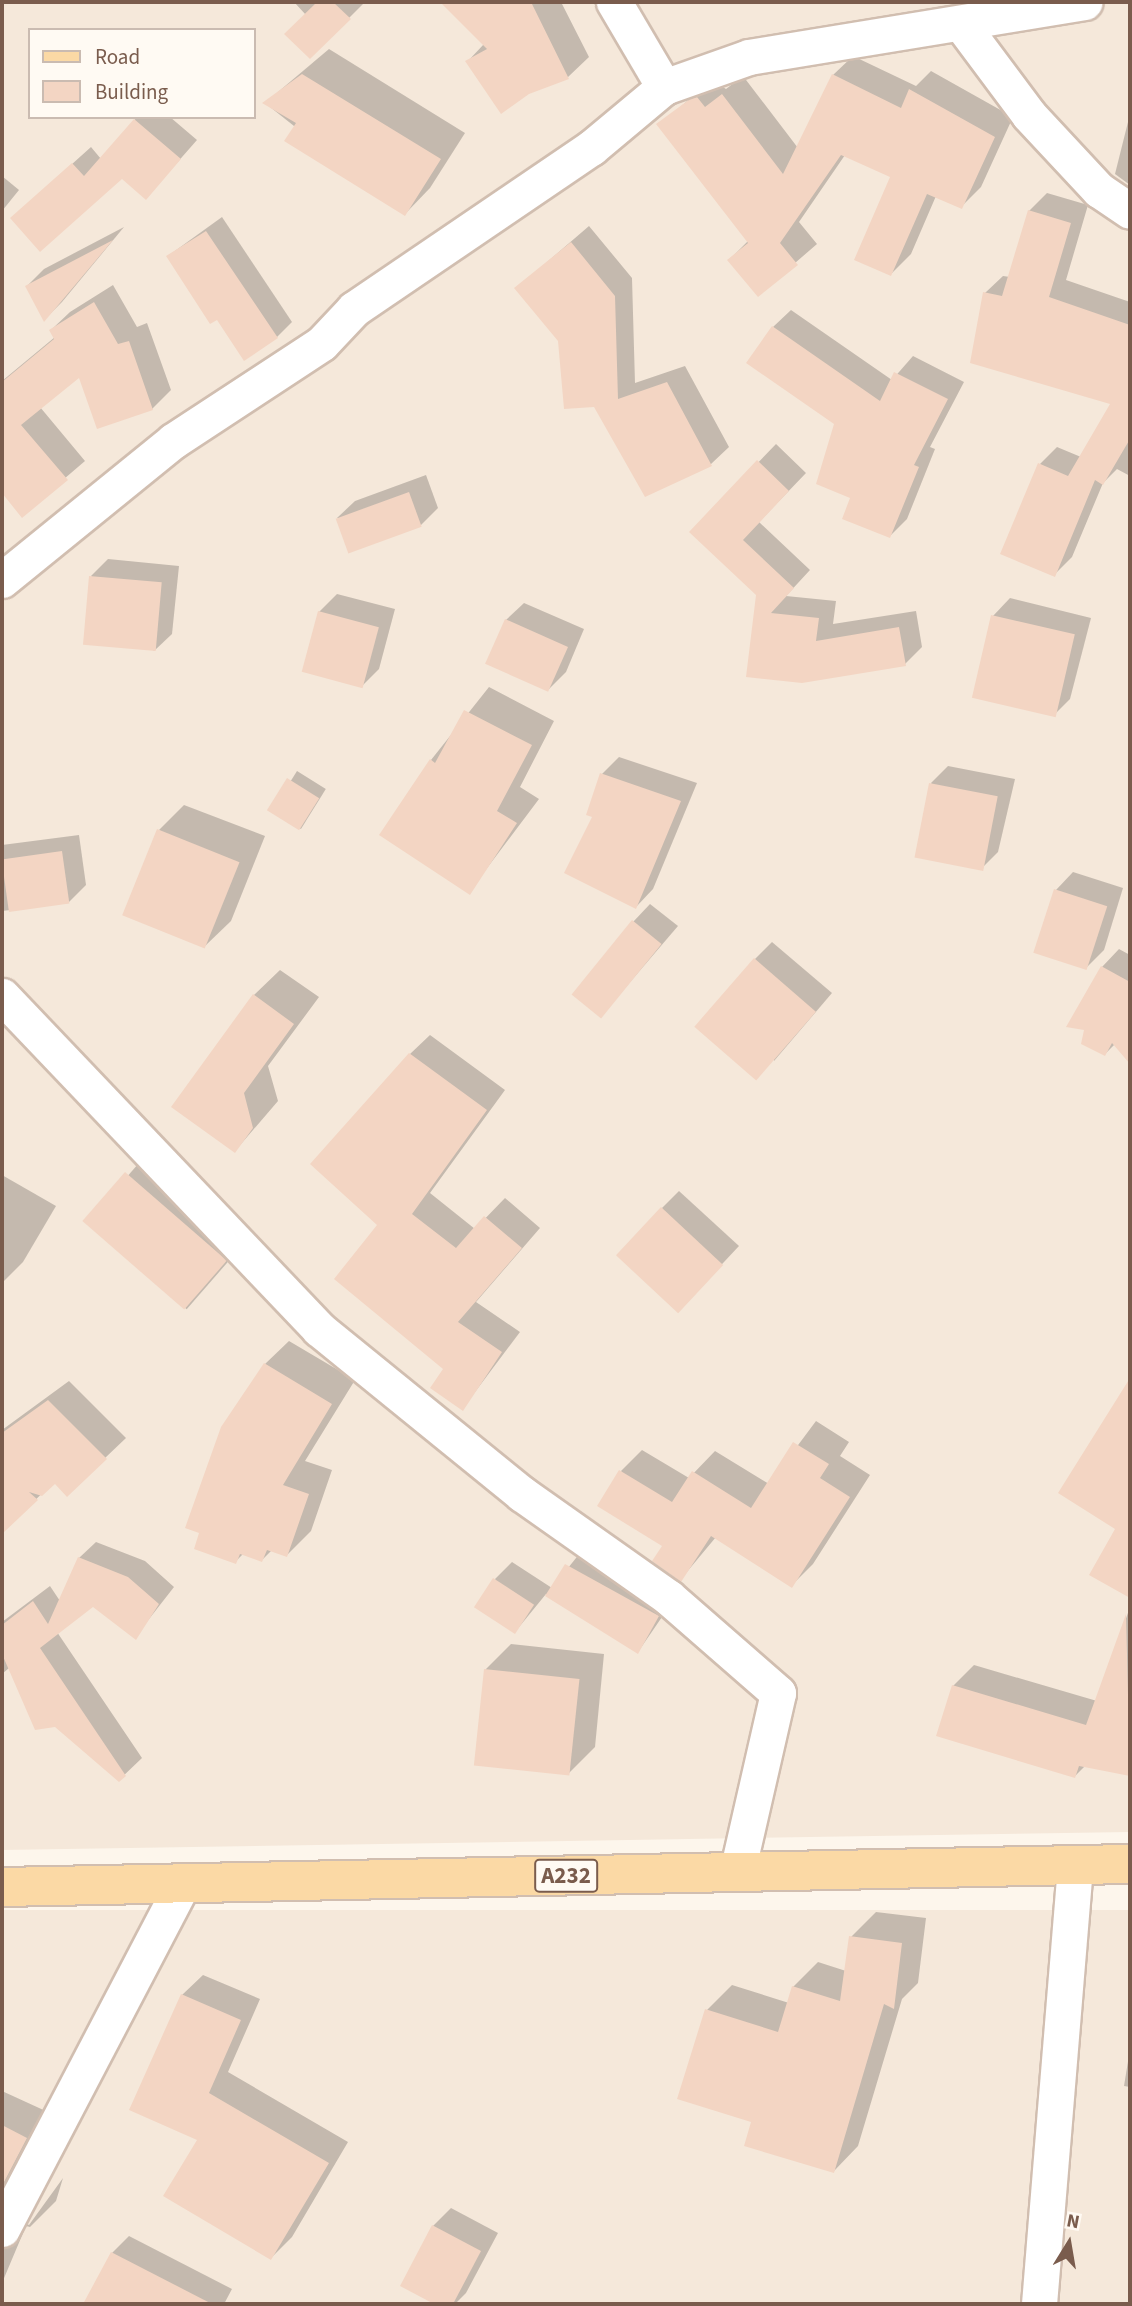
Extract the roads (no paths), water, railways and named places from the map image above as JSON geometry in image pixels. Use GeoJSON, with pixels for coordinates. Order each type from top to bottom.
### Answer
{"type":"FeatureCollection","features":[{"type":"Feature","properties":{"kind":"main road","name":"A232"},"geometry":{"type":"LineString","coordinates":[[2,1887],[181,1886],[1130,1864]]}},
{"type":"Feature","properties":{"kind":"street"},"geometry":{"type":"LineString","coordinates":[[614,2],[664,88]]}},
{"type":"Feature","properties":{"kind":"street"},"geometry":{"type":"LineString","coordinates":[[2,580],[173,441],[322,343],[354,309],[591,148],[664,88],[749,57],[962,25],[1085,2]]}},
{"type":"Feature","properties":{"kind":"street"},"geometry":{"type":"LineString","coordinates":[[962,25],[1029,115],[1099,190],[1130,211]]}},
{"type":"Feature","properties":{"kind":"street"},"geometry":{"type":"LineString","coordinates":[[2,996],[319,1329],[522,1494],[668,1597],[778,1693],[737,1872]]}},
{"type":"Feature","properties":{"kind":"street"},"geometry":{"type":"LineString","coordinates":[[1039,2304],[1075,1864]]}},
{"type":"Feature","properties":{"kind":"street"},"geometry":{"type":"LineString","coordinates":[[2,2229],[181,1886]]}}]}
